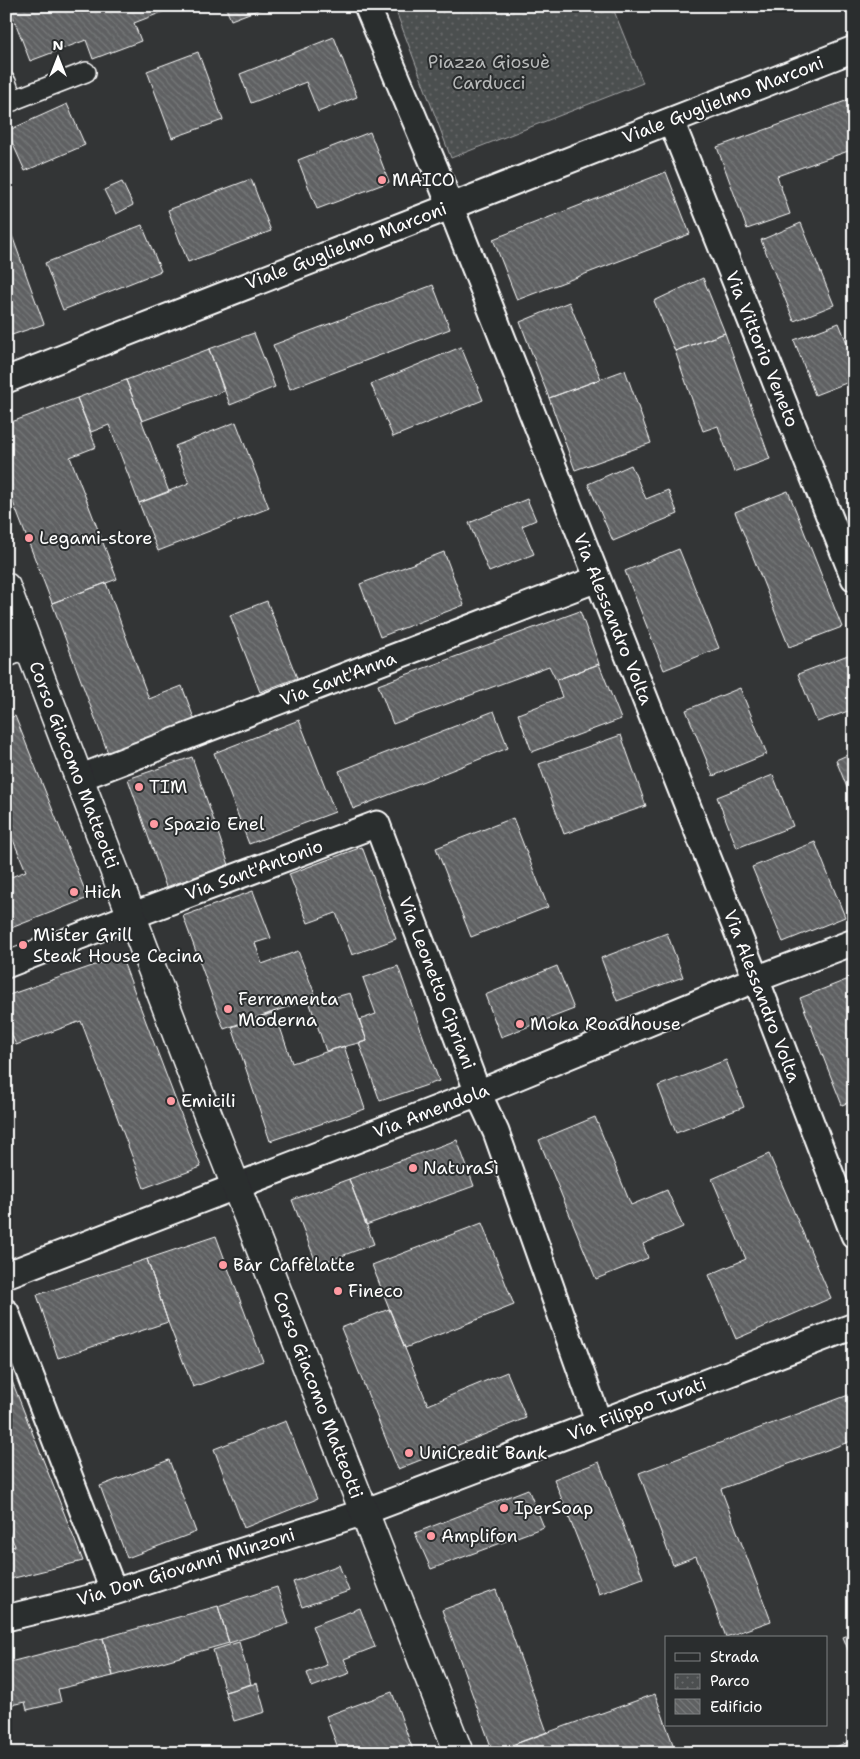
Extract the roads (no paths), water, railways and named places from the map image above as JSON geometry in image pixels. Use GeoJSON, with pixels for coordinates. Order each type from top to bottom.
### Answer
{"type":"FeatureCollection","features":[{"type":"Feature","properties":{"kind":"street","name":"Via Alessandro Volta"},"geometry":{"type":"LineString","coordinates":[[367,6],[450,206],[756,979],[854,1234]]}},
{"type":"Feature","properties":{"kind":"street","name":"Viale Guglielmo Marconi"},"geometry":{"type":"LineString","coordinates":[[6,380],[854,49]]}},
{"type":"Feature","properties":{"kind":"street"},"geometry":{"type":"LineString","coordinates":[[6,82],[10,102],[86,72]]}},
{"type":"Feature","properties":{"kind":"street","name":"Via Vittorio Veneto"},"geometry":{"type":"LineString","coordinates":[[671,120],[854,578]]}},
{"type":"Feature","properties":{"kind":"street","name":"Via Sant'Anna"},"geometry":{"type":"LineString","coordinates":[[79,778],[597,579]]}},
{"type":"Feature","properties":{"kind":"street","name":"Corso Giacomo Matteotti"},"geometry":{"type":"LineString","coordinates":[[6,587],[17,648],[79,778],[236,1187],[458,1753]]}},
{"type":"Feature","properties":{"kind":"street","name":"Via Sant'Antonio"},"geometry":{"type":"LineString","coordinates":[[6,965],[377,824]]}},
{"type":"Feature","properties":{"kind":"street","name":"Via Leonetto Cipriani"},"geometry":{"type":"LineString","coordinates":[[377,824],[478,1093],[496,1132],[599,1423]]}},
{"type":"Feature","properties":{"kind":"street","name":"Via Amendola"},"geometry":{"type":"LineString","coordinates":[[6,1275],[478,1093],[756,979],[854,942]]}},
{"type":"Feature","properties":{"kind":"street"},"geometry":{"type":"LineString","coordinates":[[6,1312],[114,1592]]}},
{"type":"Feature","properties":{"kind":"street","name":"Via Filippo Turati"},"geometry":{"type":"LineString","coordinates":[[364,1512],[854,1326]]}},
{"type":"Feature","properties":{"kind":"street","name":"Via Don Giovanni Minzoni"},"geometry":{"type":"LineString","coordinates":[[6,1618],[114,1592],[364,1512]]}},
{"type":"Feature","properties":{"kind":"place","name":"MAICO"},"geometry":{"type":"Point","coordinates":[382,180]}},
{"type":"Feature","properties":{"kind":"place","name":"Legami-store"},"geometry":{"type":"Point","coordinates":[29,538]}},
{"type":"Feature","properties":{"kind":"place","name":"TIM"},"geometry":{"type":"Point","coordinates":[139,787]}},
{"type":"Feature","properties":{"kind":"place","name":"Spazio Enel"},"geometry":{"type":"Point","coordinates":[154,824]}},
{"type":"Feature","properties":{"kind":"place","name":"Hich"},"geometry":{"type":"Point","coordinates":[74,892]}},
{"type":"Feature","properties":{"kind":"place","name":"Mister Grill Steak House Cecina"},"geometry":{"type":"Point","coordinates":[23,945]}},
{"type":"Feature","properties":{"kind":"place","name":"Ferramenta Moderna"},"geometry":{"type":"Point","coordinates":[228,1009]}},
{"type":"Feature","properties":{"kind":"place","name":"Moka Roadhouse"},"geometry":{"type":"Point","coordinates":[520,1024]}},
{"type":"Feature","properties":{"kind":"place","name":"Emicili"},"geometry":{"type":"Point","coordinates":[171,1101]}},
{"type":"Feature","properties":{"kind":"place","name":"NaturaSì"},"geometry":{"type":"Point","coordinates":[413,1168]}},
{"type":"Feature","properties":{"kind":"place","name":"Bar Caffèlatte"},"geometry":{"type":"Point","coordinates":[223,1265]}},
{"type":"Feature","properties":{"kind":"place","name":"Fineco"},"geometry":{"type":"Point","coordinates":[338,1291]}},
{"type":"Feature","properties":{"kind":"place","name":"UniCredit Bank"},"geometry":{"type":"Point","coordinates":[409,1453]}},
{"type":"Feature","properties":{"kind":"place","name":"IperSoap"},"geometry":{"type":"Point","coordinates":[504,1508]}},
{"type":"Feature","properties":{"kind":"place","name":"Amplifon"},"geometry":{"type":"Point","coordinates":[431,1536]}},
{"type":"Feature","properties":{"kind":"park label","name":"Piazza Giosuè Carducci"},"geometry":{"type":"Point","coordinates":[489,72]}}]}
